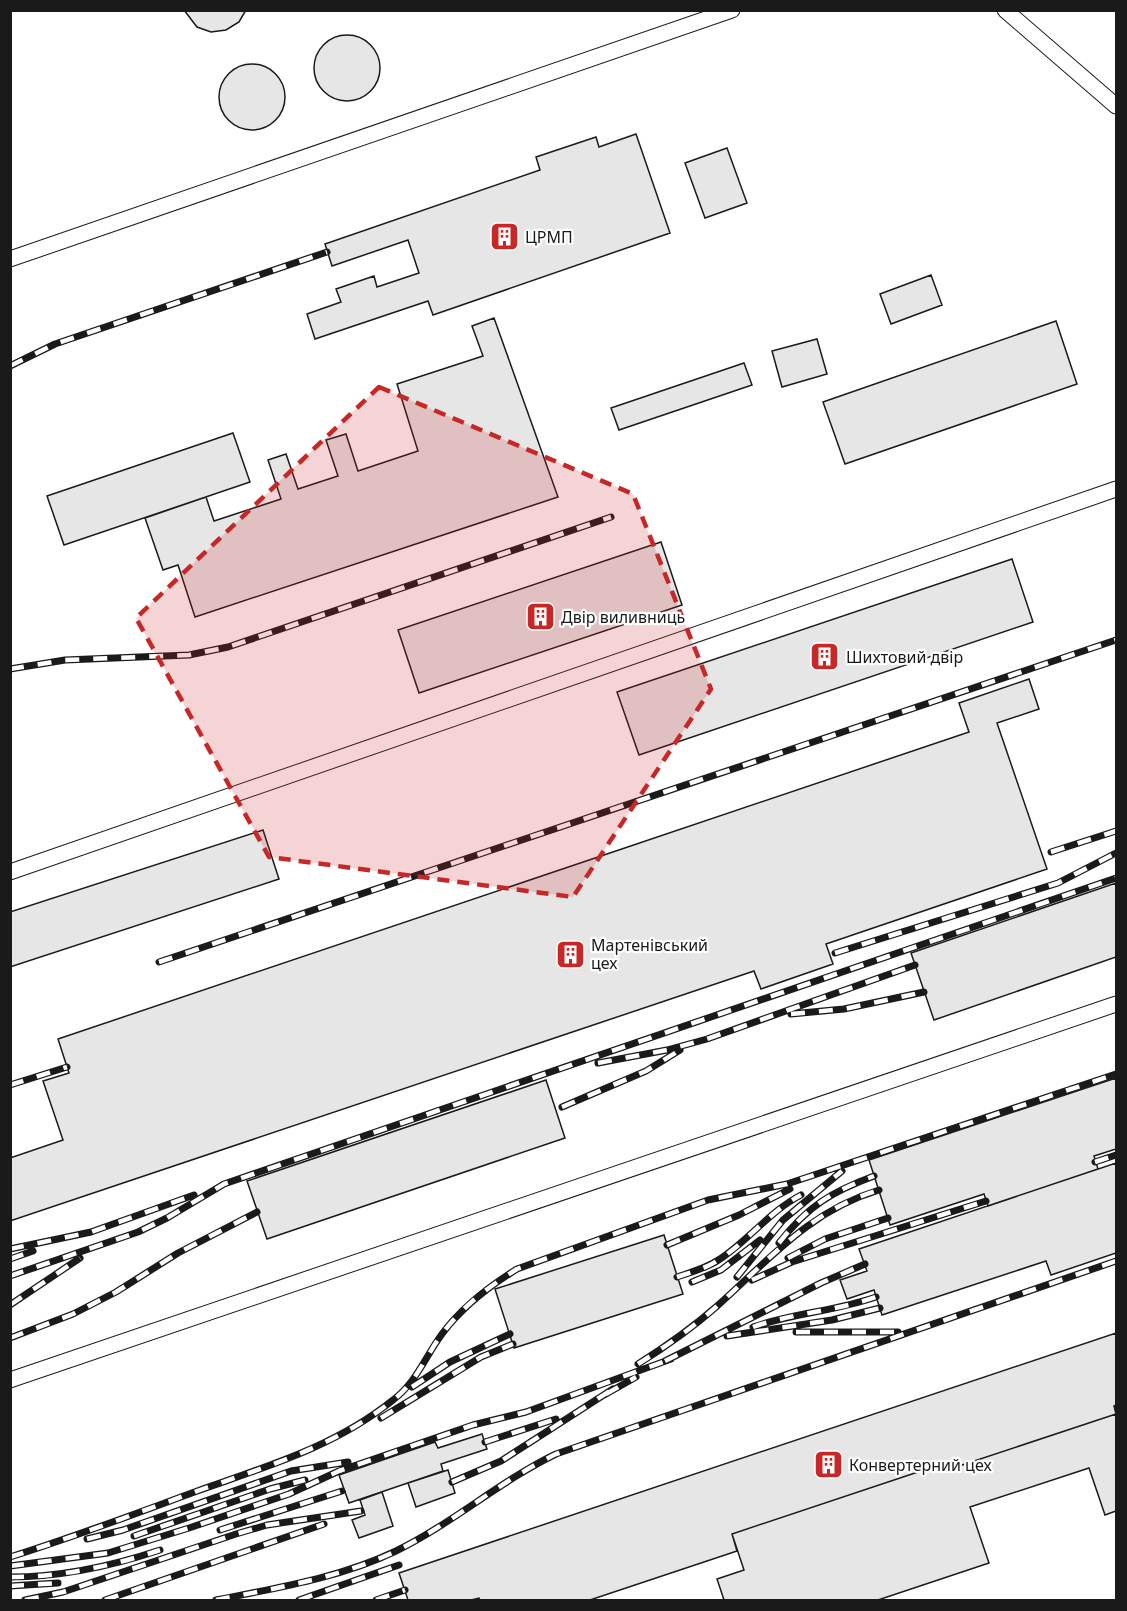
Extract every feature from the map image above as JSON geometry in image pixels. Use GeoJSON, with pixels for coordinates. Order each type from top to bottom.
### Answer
{"type":"FeatureCollection","features":[{"type":"Feature","properties":{"kind":"lane"},"geometry":{"type":"LineString","coordinates":[[10,259],[732,10]]}},
{"type":"Feature","properties":{"kind":"lane"},"geometry":{"type":"LineString","coordinates":[[1005,10],[1116,106]]}},
{"type":"Feature","properties":{"kind":"lane"},"geometry":{"type":"LineString","coordinates":[[10,872],[1116,489]]}},
{"type":"Feature","properties":{"kind":"lane"},"geometry":{"type":"LineString","coordinates":[[10,1380],[1116,1004]]}},
{"type":"Feature","properties":{"kind":"highlighted area"},"geometry":{"type":"Polygon","coordinates":[[[379,387],[633,494],[711,689],[573,897],[269,857],[136,618],[379,387]]]}},
{"type":"Feature","properties":{"kind":"building"},"geometry":{"type":"Polygon","coordinates":[[[184,10],[246,10],[239,22],[226,30],[211,32],[197,27],[184,10]]]}},
{"type":"Feature","properties":{"kind":"building"},"geometry":{"type":"Polygon","coordinates":[[[341,35],[353,35],[365,40],[375,50],[380,68],[378,81],[365,96],[353,101],[341,101],[329,96],[319,86],[314,74],[314,62],[319,50],[329,40],[341,35]]]}},
{"type":"Feature","properties":{"kind":"building"},"geometry":{"type":"Polygon","coordinates":[[[246,64],[258,64],[270,69],[280,79],[285,97],[283,110],[270,125],[258,130],[246,130],[234,125],[224,115],[219,103],[219,91],[224,79],[234,69],[246,64]]]}},
{"type":"Feature","properties":{"kind":"building","name":"ЦРМП"},"geometry":{"type":"Polygon","coordinates":[[[636,134],[670,233],[433,315],[428,301],[315,339],[307,314],[341,302],[336,289],[374,276],[377,287],[419,273],[408,240],[332,266],[325,244],[540,170],[536,157],[596,137],[599,147],[636,134]]]}},
{"type":"Feature","properties":{"kind":"building"},"geometry":{"type":"Polygon","coordinates":[[[727,148],[747,203],[705,218],[685,163],[727,148]]]}},
{"type":"Feature","properties":{"kind":"building"},"geometry":{"type":"Polygon","coordinates":[[[931,275],[942,305],[891,324],[880,294],[931,275]]]}},
{"type":"Feature","properties":{"kind":"building"},"geometry":{"type":"Polygon","coordinates":[[[494,318],[558,497],[195,617],[178,565],[163,570],[145,518],[206,497],[214,521],[281,499],[268,460],[286,454],[298,489],[338,476],[326,440],[346,434],[358,471],[418,451],[397,384],[483,356],[472,326],[494,318]]]}},
{"type":"Feature","properties":{"kind":"building"},"geometry":{"type":"Polygon","coordinates":[[[1056,321],[1077,384],[845,464],[823,402],[1056,321]]]}},
{"type":"Feature","properties":{"kind":"building"},"geometry":{"type":"Polygon","coordinates":[[[817,339],[827,374],[782,387],[772,351],[817,339]]]}},
{"type":"Feature","properties":{"kind":"building"},"geometry":{"type":"Polygon","coordinates":[[[744,363],[752,385],[619,430],[611,408],[744,363]]]}},
{"type":"Feature","properties":{"kind":"building"},"geometry":{"type":"Polygon","coordinates":[[[233,433],[250,482],[64,545],[47,496],[233,433]]]}},
{"type":"Feature","properties":{"kind":"building","name":"Двір виливниць"},"geometry":{"type":"Polygon","coordinates":[[[661,542],[682,605],[419,693],[398,630],[661,542]]]}},
{"type":"Feature","properties":{"kind":"building","name":"Шихтовий двір"},"geometry":{"type":"Polygon","coordinates":[[[1012,559],[1033,622],[639,755],[617,692],[1012,559]]]}},
{"type":"Feature","properties":{"kind":"building","name":"Мартенівський цех"},"geometry":{"type":"Polygon","coordinates":[[[1029,679],[1039,709],[997,723],[1047,869],[826,944],[833,964],[761,989],[754,971],[10,1221],[10,1158],[63,1140],[43,1081],[69,1073],[58,1039],[969,732],[959,703],[1029,679]]]}},
{"type":"Feature","properties":{"kind":"building"},"geometry":{"type":"Polygon","coordinates":[[[263,830],[279,879],[10,967],[10,912],[263,830]]]}},
{"type":"Feature","properties":{"kind":"building"},"geometry":{"type":"Polygon","coordinates":[[[1116,883],[1116,957],[934,1020],[911,953],[1116,883]]]}},
{"type":"Feature","properties":{"kind":"building"},"geometry":{"type":"Polygon","coordinates":[[[1116,1078],[1116,1149],[1094,1156],[1098,1169],[988,1206],[984,1194],[890,1225],[869,1160],[1116,1078]]]}},
{"type":"Feature","properties":{"kind":"building"},"geometry":{"type":"Polygon","coordinates":[[[546,1080],[565,1138],[267,1239],[247,1181],[546,1080]]]}},
{"type":"Feature","properties":{"kind":"building"},"geometry":{"type":"Polygon","coordinates":[[[1116,1163],[1116,1253],[1051,1275],[1046,1261],[882,1315],[874,1290],[847,1299],[840,1280],[867,1271],[859,1249],[1116,1163]]]}},
{"type":"Feature","properties":{"kind":"building"},"geometry":{"type":"Polygon","coordinates":[[[664,1235],[683,1294],[514,1348],[495,1289],[664,1235]]]}},
{"type":"Feature","properties":{"kind":"building","name":"Конвертерний цех"},"geometry":{"type":"Polygon","coordinates":[[[1116,1333],[1116,1405],[1114,1406],[1116,1414],[950,1469],[948,1462],[732,1534],[737,1551],[590,1600],[480,1600],[479,1598],[408,1600],[399,1573],[1116,1333]]]}},
{"type":"Feature","properties":{"kind":"building"},"geometry":{"type":"Polygon","coordinates":[[[1116,1414],[1116,1511],[1105,1515],[1089,1468],[970,1507],[989,1563],[878,1600],[724,1600],[717,1579],[744,1570],[732,1534],[948,1462],[950,1469],[1116,1414]]]}},
{"type":"Feature","properties":{"kind":"building"},"geometry":{"type":"Polygon","coordinates":[[[482,1434],[487,1449],[441,1464],[443,1471],[349,1503],[339,1475],[435,1442],[438,1448],[482,1434]]]}},
{"type":"Feature","properties":{"kind":"building"},"geometry":{"type":"Polygon","coordinates":[[[448,1470],[455,1493],[416,1507],[408,1483],[448,1470]]]}},
{"type":"Feature","properties":{"kind":"building"},"geometry":{"type":"Polygon","coordinates":[[[382,1492],[393,1526],[359,1538],[352,1520],[365,1515],[360,1500],[382,1492]]]}},
{"type":"Feature","properties":{"kind":"railway"},"geometry":{"type":"LineString","coordinates":[[10,366],[55,344],[327,252]]}},
{"type":"Feature","properties":{"kind":"railway"},"geometry":{"type":"LineString","coordinates":[[10,669],[65,660],[189,655],[228,647],[611,517]]}},
{"type":"Feature","properties":{"kind":"railway"},"geometry":{"type":"LineString","coordinates":[[159,962],[1116,640]]}},
{"type":"Feature","properties":{"kind":"railway"},"geometry":{"type":"LineString","coordinates":[[1051,852],[1116,831]]}},
{"type":"Feature","properties":{"kind":"railway"},"geometry":{"type":"LineString","coordinates":[[835,953],[1058,883],[1116,853]]}},
{"type":"Feature","properties":{"kind":"railway"},"geometry":{"type":"LineString","coordinates":[[10,1276],[138,1232],[167,1218],[224,1184],[1116,878]]}},
{"type":"Feature","properties":{"kind":"railway"},"geometry":{"type":"LineString","coordinates":[[598,1063],[667,1050],[707,1039],[915,965]]}},
{"type":"Feature","properties":{"kind":"railway"},"geometry":{"type":"LineString","coordinates":[[791,1014],[844,1009],[924,992]]}},
{"type":"Feature","properties":{"kind":"railway"},"geometry":{"type":"LineString","coordinates":[[562,1107],[646,1071],[680,1050]]}},
{"type":"Feature","properties":{"kind":"railway"},"geometry":{"type":"LineString","coordinates":[[10,1085],[67,1067]]}},
{"type":"Feature","properties":{"kind":"railway"},"geometry":{"type":"LineString","coordinates":[[10,1557],[276,1463],[348,1430],[401,1393],[458,1315],[486,1290],[517,1269],[708,1200],[787,1184],[1116,1074]]}},
{"type":"Feature","properties":{"kind":"railway"},"geometry":{"type":"LineString","coordinates":[[1095,1162],[1116,1155]]}},
{"type":"Feature","properties":{"kind":"railway"},"geometry":{"type":"LineString","coordinates":[[737,1277],[783,1220],[842,1171]]}},
{"type":"Feature","properties":{"kind":"railway"},"geometry":{"type":"LineString","coordinates":[[779,1243],[800,1219],[821,1202],[845,1188],[874,1176]]}},
{"type":"Feature","properties":{"kind":"railway"},"geometry":{"type":"LineString","coordinates":[[667,1245],[739,1215],[790,1189]]}},
{"type":"Feature","properties":{"kind":"railway"},"geometry":{"type":"LineString","coordinates":[[638,1364],[707,1315],[772,1255],[811,1224],[854,1199],[879,1190]]}},
{"type":"Feature","properties":{"kind":"railway"},"geometry":{"type":"LineString","coordinates":[[10,1249],[91,1232],[194,1195]]}},
{"type":"Feature","properties":{"kind":"railway"},"geometry":{"type":"LineString","coordinates":[[677,1277],[720,1259],[779,1209],[801,1195]]}},
{"type":"Feature","properties":{"kind":"railway"},"geometry":{"type":"LineString","coordinates":[[752,1280],[792,1262],[986,1201]]}},
{"type":"Feature","properties":{"kind":"railway"},"geometry":{"type":"LineString","coordinates":[[10,1338],[73,1314],[116,1292],[178,1253],[257,1212]]}},
{"type":"Feature","properties":{"kind":"railway"},"geometry":{"type":"LineString","coordinates":[[788,1258],[825,1239],[888,1218]]}},
{"type":"Feature","properties":{"kind":"railway"},"geometry":{"type":"LineString","coordinates":[[692,1282],[721,1270],[760,1240]]}},
{"type":"Feature","properties":{"kind":"railway"},"geometry":{"type":"LineString","coordinates":[[10,1259],[33,1251]]}},
{"type":"Feature","properties":{"kind":"railway"},"geometry":{"type":"LineString","coordinates":[[10,1305],[80,1258]]}},
{"type":"Feature","properties":{"kind":"railway"},"geometry":{"type":"LineString","coordinates":[[216,1600],[308,1581],[375,1560],[417,1540],[515,1477],[556,1454],[1116,1261]]}},
{"type":"Feature","properties":{"kind":"railway"},"geometry":{"type":"LineString","coordinates":[[665,1361],[821,1283],[865,1264]]}},
{"type":"Feature","properties":{"kind":"railway"},"geometry":{"type":"LineString","coordinates":[[753,1327],[876,1297]]}},
{"type":"Feature","properties":{"kind":"railway"},"geometry":{"type":"LineString","coordinates":[[727,1336],[832,1320],[880,1308]]}},
{"type":"Feature","properties":{"kind":"railway"},"geometry":{"type":"LineString","coordinates":[[796,1332],[898,1332]]}},
{"type":"Feature","properties":{"kind":"railway"},"geometry":{"type":"LineString","coordinates":[[412,1387],[450,1362],[510,1334]]}},
{"type":"Feature","properties":{"kind":"railway"},"geometry":{"type":"LineString","coordinates":[[381,1418],[481,1357],[513,1344]]}},
{"type":"Feature","properties":{"kind":"railway"},"geometry":{"type":"LineString","coordinates":[[10,1566],[108,1553],[189,1528],[289,1494],[339,1471],[473,1425],[526,1412],[671,1359]]}},
{"type":"Feature","properties":{"kind":"railway"},"geometry":{"type":"LineString","coordinates":[[606,1394],[636,1377]]}},
{"type":"Feature","properties":{"kind":"railway"},"geometry":{"type":"LineString","coordinates":[[452,1482],[501,1461],[613,1389]]}},
{"type":"Feature","properties":{"kind":"railway"},"geometry":{"type":"LineString","coordinates":[[485,1442],[556,1419]]}},
{"type":"Feature","properties":{"kind":"railway"},"geometry":{"type":"LineString","coordinates":[[87,1539],[123,1530],[291,1471],[348,1462]]}},
{"type":"Feature","properties":{"kind":"railway"},"geometry":{"type":"LineString","coordinates":[[134,1536],[270,1489],[305,1480]]}},
{"type":"Feature","properties":{"kind":"railway"},"geometry":{"type":"LineString","coordinates":[[220,1530],[342,1491]]}},
{"type":"Feature","properties":{"kind":"railway"},"geometry":{"type":"LineString","coordinates":[[25,1600],[63,1592],[267,1525],[361,1511]]}},
{"type":"Feature","properties":{"kind":"railway"},"geometry":{"type":"LineString","coordinates":[[105,1600],[324,1524]]}},
{"type":"Feature","properties":{"kind":"railway"},"geometry":{"type":"LineString","coordinates":[[10,1577],[86,1570],[160,1550]]}},
{"type":"Feature","properties":{"kind":"railway"},"geometry":{"type":"LineString","coordinates":[[299,1600],[399,1565]]}},
{"type":"Feature","properties":{"kind":"railway"},"geometry":{"type":"LineString","coordinates":[[10,1586],[58,1583]]}},
{"type":"Feature","properties":{"kind":"railway"},"geometry":{"type":"LineString","coordinates":[[376,1600],[405,1590]]}},
{"type":"Feature","properties":{"kind":"place","name":"ЦРМП"},"geometry":{"type":"Point","coordinates":[504,237]}},
{"type":"Feature","properties":{"kind":"place","name":"Двір виливниць"},"geometry":{"type":"Point","coordinates":[540,617]}},
{"type":"Feature","properties":{"kind":"place","name":"Шихтовий двір"},"geometry":{"type":"Point","coordinates":[825,657]}},
{"type":"Feature","properties":{"kind":"place","name":"Мартенівський цех"},"geometry":{"type":"Point","coordinates":[570,954]}},
{"type":"Feature","properties":{"kind":"place","name":"Конвертерний цех"},"geometry":{"type":"Point","coordinates":[828,1465]}}]}
